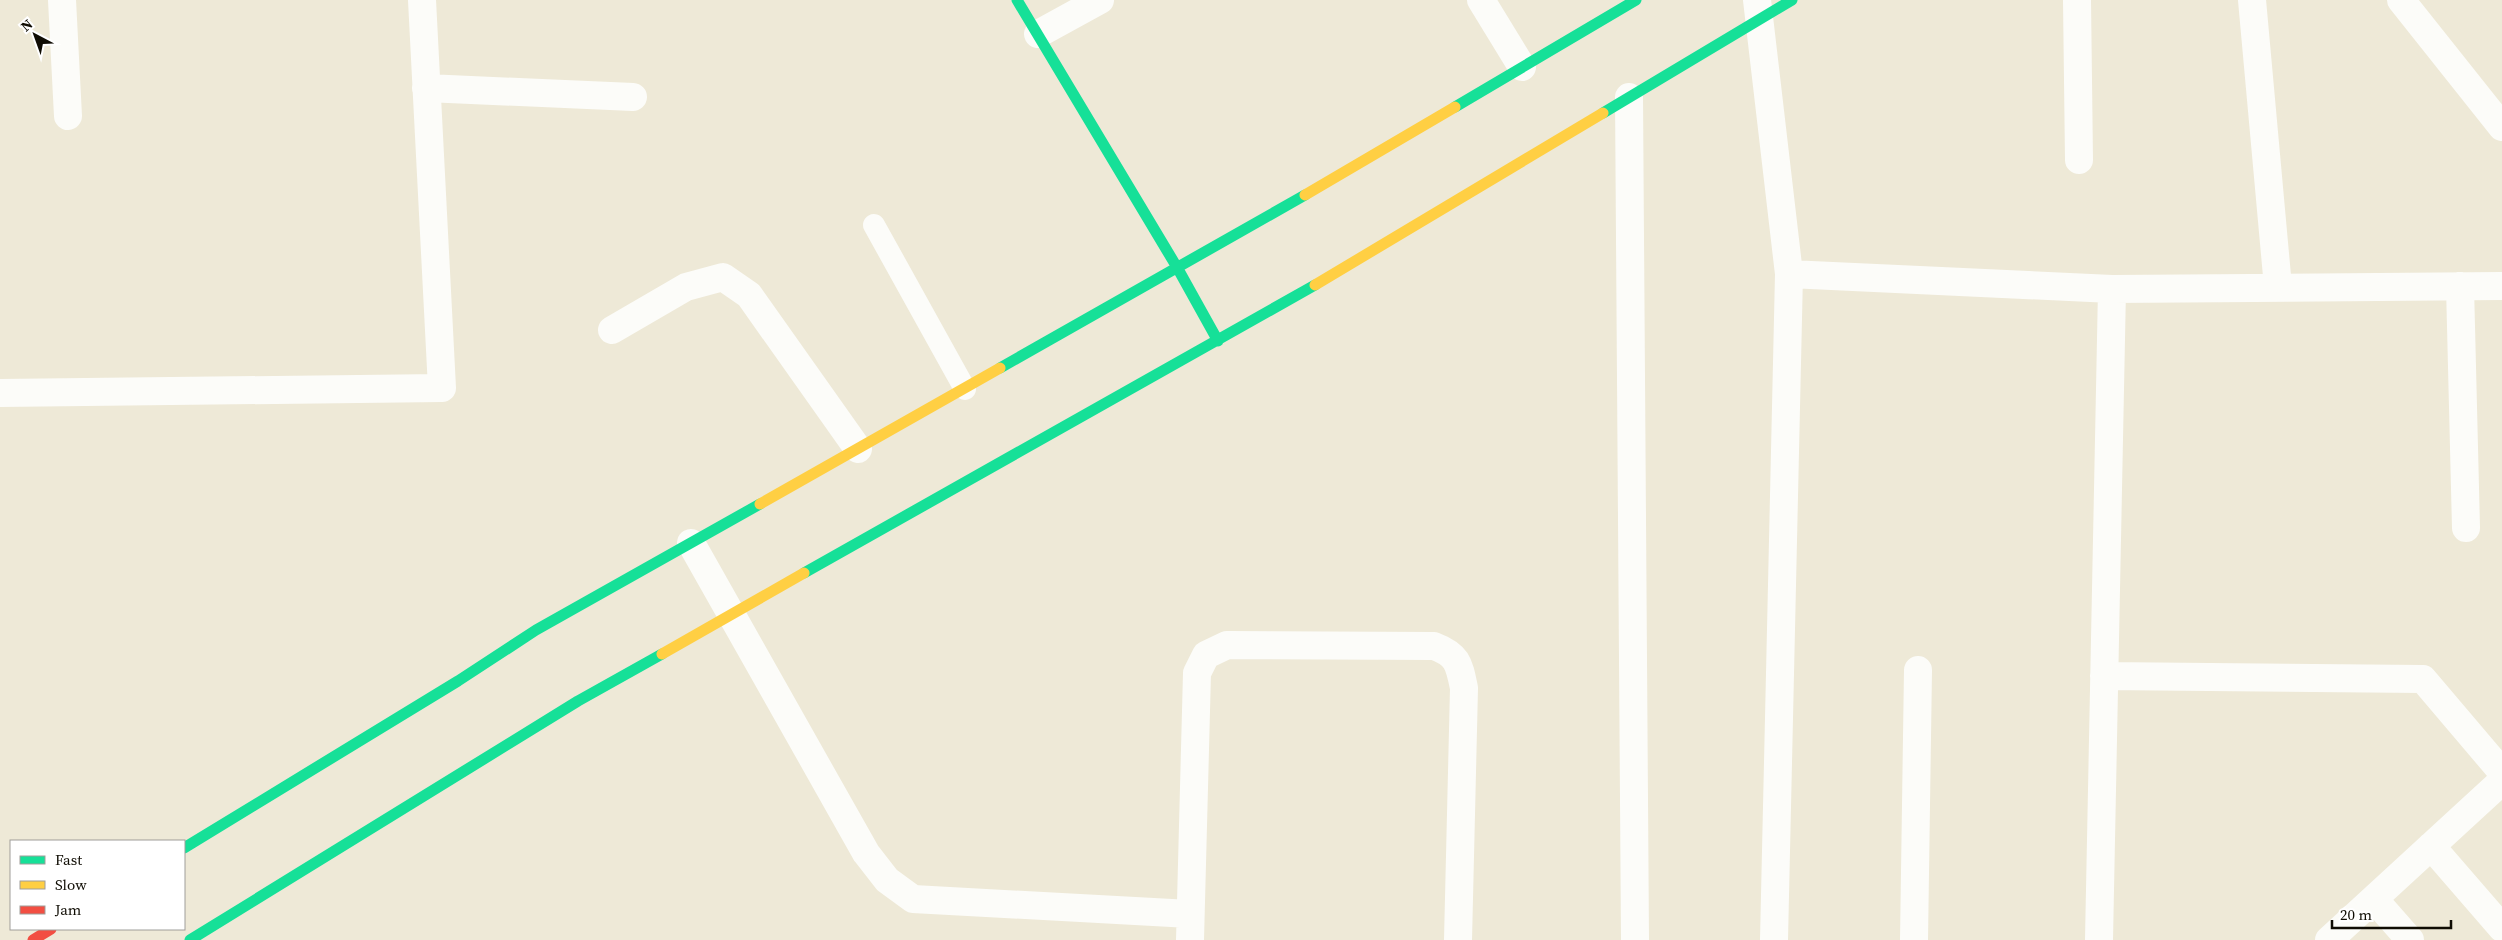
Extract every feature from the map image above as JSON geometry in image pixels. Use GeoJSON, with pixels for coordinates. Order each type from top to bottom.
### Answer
{"type":"FeatureCollection","features":[{"type":"Feature","properties":{"kind":"street"},"geometry":{"type":"LineString","coordinates":[[62,0],[68,116]]}},
{"type":"Feature","properties":{"kind":"street"},"geometry":{"type":"LineString","coordinates":[[0,393],[442,388],[422,0]]}},
{"type":"Feature","properties":{"kind":"street"},"geometry":{"type":"LineString","coordinates":[[1017,0],[1178,269],[1218,341]]}},
{"type":"Feature","properties":{"kind":"street"},"geometry":{"type":"LineString","coordinates":[[1038,34],[1100,0]]}},
{"type":"Feature","properties":{"kind":"street"},"geometry":{"type":"LineString","coordinates":[[1481,0],[1522,67]]}},
{"type":"Feature","properties":{"kind":"street"},"geometry":{"type":"LineString","coordinates":[[190,940],[578,701],[1218,341],[1629,97],[1758,9],[1792,0]]}},
{"type":"Feature","properties":{"kind":"street"},"geometry":{"type":"LineString","coordinates":[[2077,0],[2079,160]]}},
{"type":"Feature","properties":{"kind":"street"},"geometry":{"type":"LineString","coordinates":[[2252,0],[2278,287]]}},
{"type":"Feature","properties":{"kind":"street"},"geometry":{"type":"LineString","coordinates":[[2401,0],[2502,127]]}},
{"type":"Feature","properties":{"kind":"street"},"geometry":{"type":"LineString","coordinates":[[185,847],[458,681],[536,630],[1178,269],[1522,67],[1624,3]]}},
{"type":"Feature","properties":{"kind":"street"},"geometry":{"type":"LineString","coordinates":[[1758,9],[1789,274],[1774,940]]}},
{"type":"Feature","properties":{"kind":"street"},"geometry":{"type":"LineString","coordinates":[[426,88],[633,97]]}},
{"type":"Feature","properties":{"kind":"street"},"geometry":{"type":"LineString","coordinates":[[1629,97],[1634,940]]}},
{"type":"Feature","properties":{"kind":"street"},"geometry":{"type":"LineString","coordinates":[[1789,274],[2112,289],[2502,286]]}},
{"type":"Feature","properties":{"kind":"street"},"geometry":{"type":"LineString","coordinates":[[612,330],[686,287],[723,277],[749,295],[858,449]]}},
{"type":"Feature","properties":{"kind":"street"},"geometry":{"type":"LineString","coordinates":[[2460,286],[2466,528]]}},
{"type":"Feature","properties":{"kind":"street"},"geometry":{"type":"LineString","coordinates":[[2099,940],[2112,289]]}},
{"type":"Feature","properties":{"kind":"street"},"geometry":{"type":"LineString","coordinates":[[691,543],[866,853],[887,880],[913,899],[1190,927],[1197,673],[1206,656],[1227,645],[1434,646],[1449,652],[1460,666],[1464,688],[1458,940]]}},
{"type":"Feature","properties":{"kind":"street"},"geometry":{"type":"LineString","coordinates":[[1914,940],[1918,670]]}},
{"type":"Feature","properties":{"kind":"street"},"geometry":{"type":"LineString","coordinates":[[2104,676],[2424,679],[2502,772]]}},
{"type":"Feature","properties":{"kind":"street"},"geometry":{"type":"LineString","coordinates":[[2329,940],[2502,781]]}},
{"type":"Feature","properties":{"kind":"street"},"geometry":{"type":"LineString","coordinates":[[2431,846],[2502,928]]}},
{"type":"Feature","properties":{"kind":"street"},"geometry":{"type":"LineString","coordinates":[[2374,899],[2410,940]]}},
{"type":"Feature","properties":{"kind":"street"},"geometry":{"type":"LineString","coordinates":[[33,940],[49,930]]}},
{"type":"Feature","properties":{"kind":"lane"},"geometry":{"type":"LineString","coordinates":[[874,225],[965,389]]}},
{"type":"Feature","properties":{"kind":"traffic: fast"},"geometry":{"type":"LineString","coordinates":[[1017,0],[1178,269],[1218,341]]}},
{"type":"Feature","properties":{"kind":"traffic: fast"},"geometry":{"type":"LineString","coordinates":[[1455,107],[1636,0]]}},
{"type":"Feature","properties":{"kind":"traffic: fast"},"geometry":{"type":"LineString","coordinates":[[1603,113],[1792,0]]}},
{"type":"Feature","properties":{"kind":"traffic: fast"},"geometry":{"type":"LineString","coordinates":[[1000,368],[1305,195]]}},
{"type":"Feature","properties":{"kind":"traffic: fast"},"geometry":{"type":"LineString","coordinates":[[804,573],[1315,285]]}},
{"type":"Feature","properties":{"kind":"traffic: fast"},"geometry":{"type":"LineString","coordinates":[[185,847],[458,681],[536,630],[760,504]]}},
{"type":"Feature","properties":{"kind":"traffic: fast"},"geometry":{"type":"LineString","coordinates":[[190,940],[578,701],[662,654]]}},
{"type":"Feature","properties":{"kind":"traffic: slow"},"geometry":{"type":"LineString","coordinates":[[1305,195],[1455,107]]}},
{"type":"Feature","properties":{"kind":"traffic: slow"},"geometry":{"type":"LineString","coordinates":[[1315,285],[1603,113]]}},
{"type":"Feature","properties":{"kind":"traffic: slow"},"geometry":{"type":"LineString","coordinates":[[760,504],[1000,368]]}},
{"type":"Feature","properties":{"kind":"traffic: slow"},"geometry":{"type":"LineString","coordinates":[[662,654],[804,573]]}},
{"type":"Feature","properties":{"kind":"traffic: jam"},"geometry":{"type":"LineString","coordinates":[[33,940],[49,930]]}}]}
